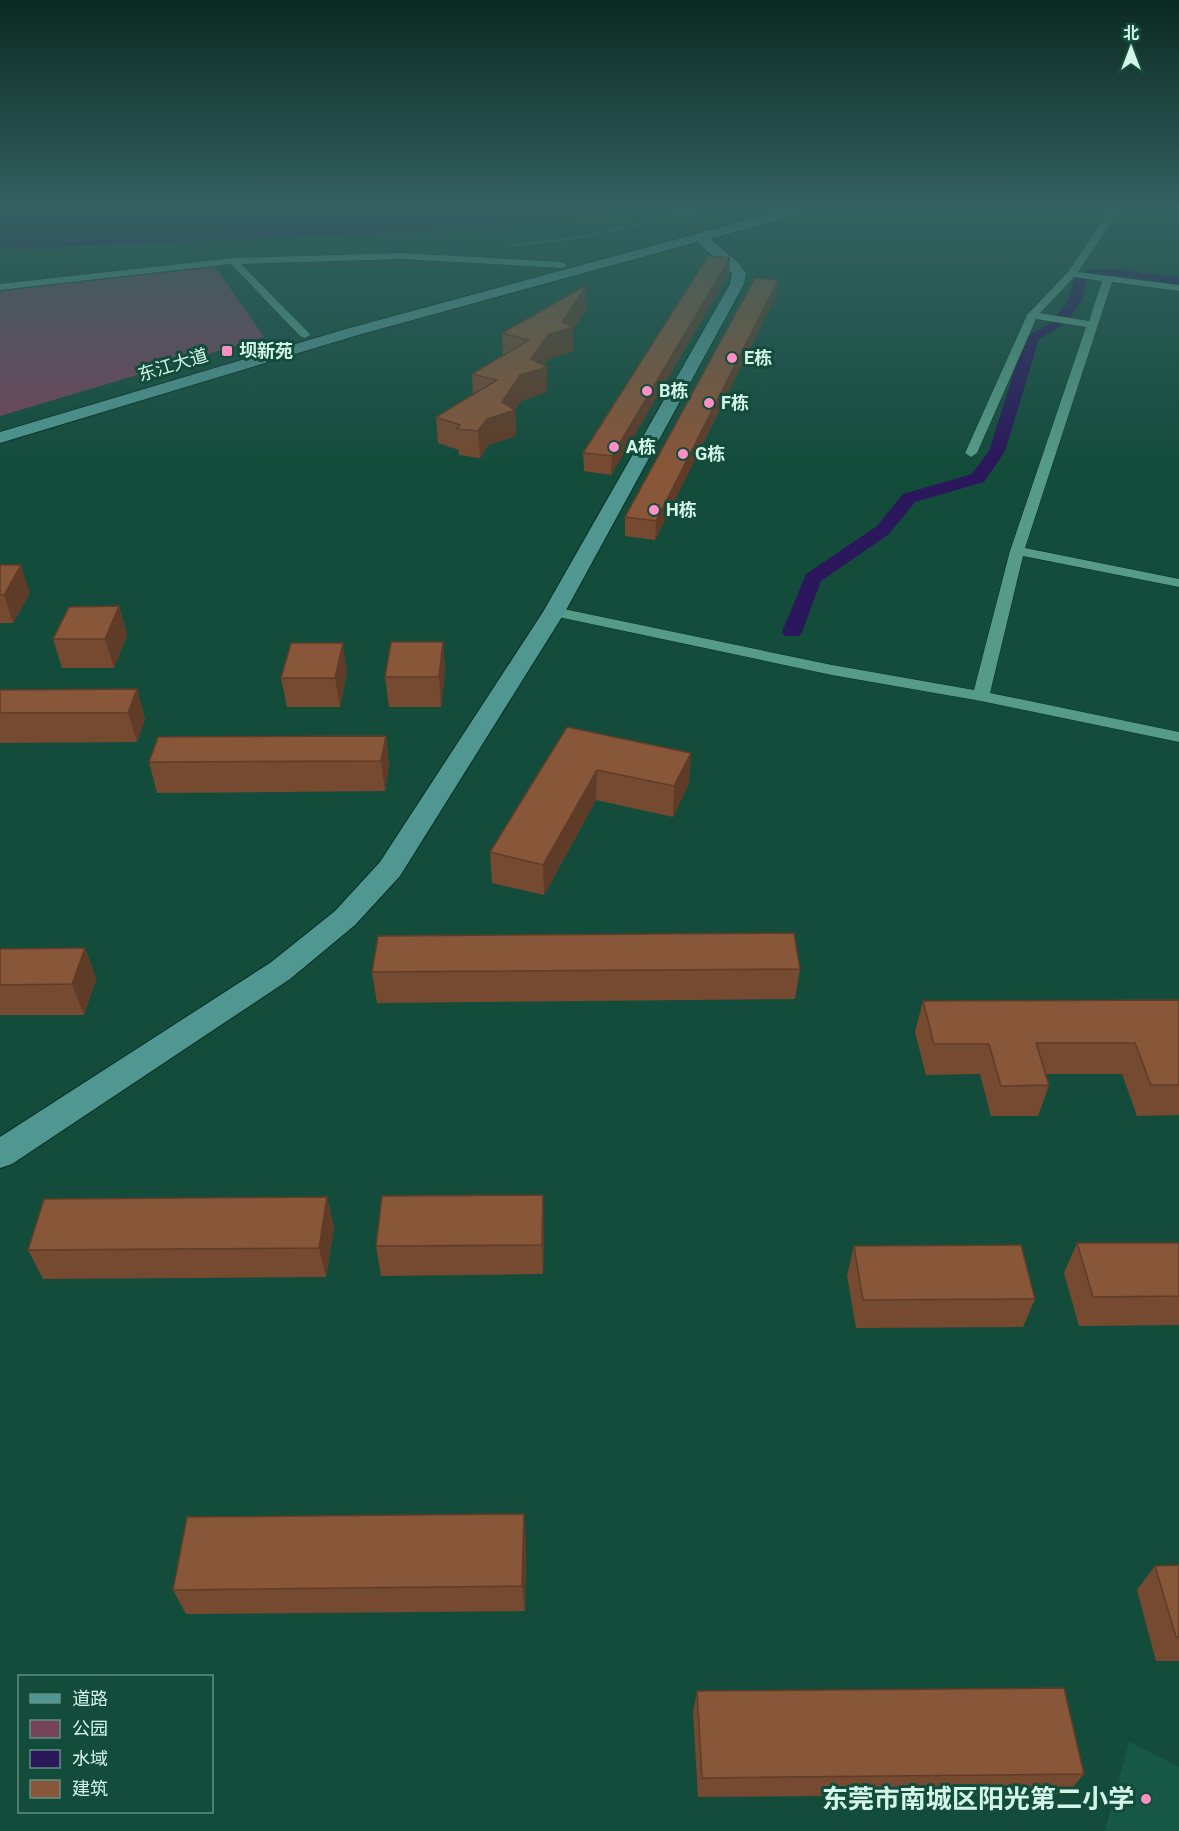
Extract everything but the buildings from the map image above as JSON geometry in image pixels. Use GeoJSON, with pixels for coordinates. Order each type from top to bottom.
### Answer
{"type":"FeatureCollection","features":[{"type":"Feature","properties":{"kind":"main road","name":"东江大道"},"geometry":{"type":"LineString","coordinates":[[0,426],[305,335],[461,292]]}},
{"type":"Feature","properties":{"kind":"main road","name":"东江大道"},"geometry":{"type":"LineString","coordinates":[[0,438],[363,329],[496,292]]}},
{"type":"Feature","properties":{"kind":"main road"},"geometry":{"type":"LineString","coordinates":[[0,1154],[280,971],[345,918],[390,869],[554,612],[732,292]]}},
{"type":"Feature","properties":{"kind":"main road"},"geometry":{"type":"LineString","coordinates":[[0,1131],[280,971]]}},
{"type":"Feature","properties":{"kind":"street"},"geometry":{"type":"LineString","coordinates":[[264,292],[305,335]]}},
{"type":"Feature","properties":{"kind":"street"},"geometry":{"type":"LineString","coordinates":[[971,453],[1032,315],[1054,292]]}},
{"type":"Feature","properties":{"kind":"street"},"geometry":{"type":"LineString","coordinates":[[981,696],[1017,551],[1103,292]]}},
{"type":"Feature","properties":{"kind":"street"},"geometry":{"type":"LineString","coordinates":[[1032,315],[1092,326]]}},
{"type":"Feature","properties":{"kind":"street"},"geometry":{"type":"LineString","coordinates":[[1017,551],[1179,583]]}},
{"type":"Feature","properties":{"kind":"street"},"geometry":{"type":"LineString","coordinates":[[554,612],[832,670],[981,696],[1179,737]]}},
{"type":"Feature","properties":{"kind":"shaded area","name":"东莞市南城区阳光第二小学"},"geometry":{"type":"Polygon","coordinates":[[[1129,1742],[1179,1767],[1179,1831],[1105,1831],[1129,1742]]]}},
{"type":"Feature","properties":{"kind":"green space"},"geometry":{"type":"Polygon","coordinates":[[[0,292],[233,292],[264,337],[0,416],[0,292]]]}},
{"type":"Feature","properties":{"kind":"waterway"},"geometry":{"type":"LineString","coordinates":[[1063,317],[1074,302],[1077,292]]}},
{"type":"Feature","properties":{"kind":"waterway"},"geometry":{"type":"LineString","coordinates":[[792,632],[813,578],[883,530],[909,498],[978,478],[997,451],[1032,337],[1055,325]]}},
{"type":"Feature","properties":{"kind":"place","name":"坝新苑"},"geometry":{"type":"Point","coordinates":[227,351]}},
{"type":"Feature","properties":{"kind":"place","name":"E栋"},"geometry":{"type":"Point","coordinates":[732,358]}},
{"type":"Feature","properties":{"kind":"place","name":"B栋"},"geometry":{"type":"Point","coordinates":[647,391]}},
{"type":"Feature","properties":{"kind":"place","name":"F栋"},"geometry":{"type":"Point","coordinates":[709,403]}},
{"type":"Feature","properties":{"kind":"place","name":"A栋"},"geometry":{"type":"Point","coordinates":[614,447]}},
{"type":"Feature","properties":{"kind":"place","name":"G栋"},"geometry":{"type":"Point","coordinates":[683,454]}},
{"type":"Feature","properties":{"kind":"place","name":"H栋"},"geometry":{"type":"Point","coordinates":[654,510]}},
{"type":"Feature","properties":{"kind":"place","name":"东莞市南城区阳光第二小学"},"geometry":{"type":"Point","coordinates":[1146,1799]}}]}
